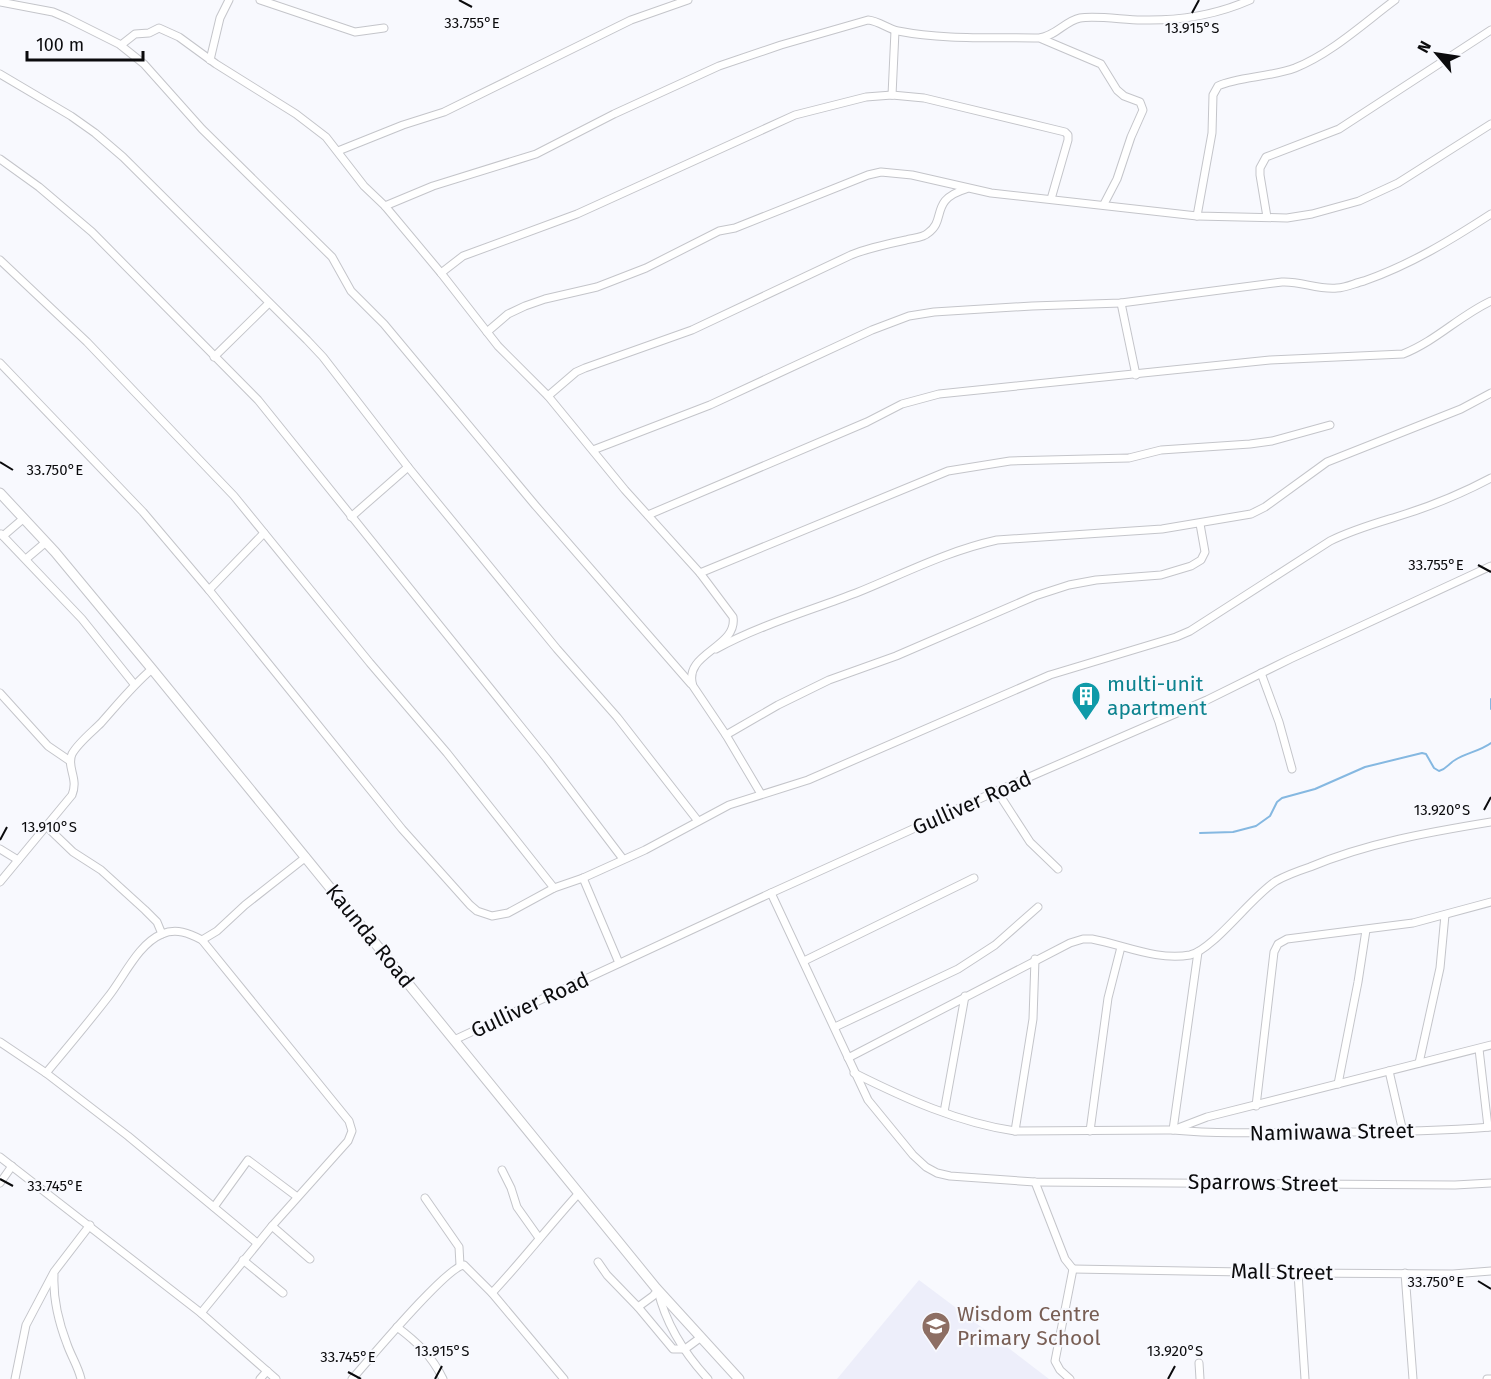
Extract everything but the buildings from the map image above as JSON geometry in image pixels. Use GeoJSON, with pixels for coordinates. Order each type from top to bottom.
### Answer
{"type":"FeatureCollection","features":[{"type":"Feature","properties":{"kind":"main road","name":"Kaunda Road"},"geometry":{"type":"LineString","coordinates":[[0,493],[46,542],[152,669],[658,1290],[739,1379]]}},
{"type":"Feature","properties":{"kind":"street"},"geometry":{"type":"LineString","coordinates":[[210,60],[220,18],[229,0]]}},
{"type":"Feature","properties":{"kind":"street"},"geometry":{"type":"LineString","coordinates":[[260,0],[355,32],[384,28]]}},
{"type":"Feature","properties":{"kind":"street"},"geometry":{"type":"LineString","coordinates":[[338,151],[403,125],[444,112],[632,20],[688,0]]}},
{"type":"Feature","properties":{"kind":"street"},"geometry":{"type":"LineString","coordinates":[[385,206],[433,186],[536,154],[698,75],[742,58],[868,20],[895,31],[935,36],[1040,38],[1047,37],[1081,18],[1144,20],[1185,17],[1217,12],[1250,0]]}},
{"type":"Feature","properties":{"kind":"street"},"geometry":{"type":"LineString","coordinates":[[1197,216],[1212,133],[1213,95],[1218,87],[1275,75],[1296,67],[1327,50],[1395,0]]}},
{"type":"Feature","properties":{"kind":"street"},"geometry":{"type":"LineString","coordinates":[[0,2],[53,12],[121,45],[144,63],[202,129],[332,257],[351,291],[384,324],[536,506],[693,686],[726,735],[761,794]]}},
{"type":"Feature","properties":{"kind":"street"},"geometry":{"type":"LineString","coordinates":[[121,45],[135,34],[149,33],[159,28],[179,38],[315,128],[338,151],[364,186],[385,206],[487,332],[548,396],[700,573],[733,616],[734,623],[728,635],[692,669],[690,678],[693,686]]}},
{"type":"Feature","properties":{"kind":"street"},"geometry":{"type":"LineString","coordinates":[[1267,217],[1260,175],[1260,168],[1266,157],[1340,129],[1491,30]]}},
{"type":"Feature","properties":{"kind":"street"},"geometry":{"type":"LineString","coordinates":[[892,95],[895,31]]}},
{"type":"Feature","properties":{"kind":"street"},"geometry":{"type":"LineString","coordinates":[[1040,38],[1101,64],[1117,90],[1124,96],[1140,102],[1143,106],[1117,179],[1104,204]]}},
{"type":"Feature","properties":{"kind":"street"},"geometry":{"type":"LineString","coordinates":[[0,74],[71,116],[123,157],[323,357],[408,467],[557,649],[617,717],[698,821]]}},
{"type":"Feature","properties":{"kind":"street"},"geometry":{"type":"LineString","coordinates":[[441,273],[463,256],[577,214],[795,116],[866,97],[892,95],[924,98],[1065,132],[1068,140],[1051,199]]}},
{"type":"Feature","properties":{"kind":"street"},"geometry":{"type":"LineString","coordinates":[[487,332],[508,314],[525,306],[597,287],[646,268],[719,231],[735,228],[868,174],[881,172],[912,175],[991,193],[1197,216],[1287,218],[1312,214],[1359,201],[1420,171],[1491,124]]}},
{"type":"Feature","properties":{"kind":"street"},"geometry":{"type":"LineString","coordinates":[[0,159],[39,187],[92,232],[258,400],[547,759],[623,859]]}},
{"type":"Feature","properties":{"kind":"street"},"geometry":{"type":"LineString","coordinates":[[548,396],[576,372],[585,368],[692,330],[863,250],[926,235],[934,226],[948,197],[969,189]]}},
{"type":"Feature","properties":{"kind":"street"},"geometry":{"type":"LineString","coordinates":[[593,450],[710,405],[872,330],[909,316],[934,312],[1121,303],[1282,282],[1300,283],[1326,289],[1341,288],[1374,277],[1431,252],[1491,214]]}},
{"type":"Feature","properties":{"kind":"street"},"geometry":{"type":"LineString","coordinates":[[0,260],[114,370],[208,467],[447,753],[554,888]]}},
{"type":"Feature","properties":{"kind":"street"},"geometry":{"type":"LineString","coordinates":[[648,515],[867,422],[902,404],[939,394],[1270,360],[1403,354],[1423,346],[1461,317],[1491,301]]}},
{"type":"Feature","properties":{"kind":"street"},"geometry":{"type":"LineString","coordinates":[[214,357],[269,303]]}},
{"type":"Feature","properties":{"kind":"street"},"geometry":{"type":"LineString","coordinates":[[1121,303],[1136,375]]}},
{"type":"Feature","properties":{"kind":"street"},"geometry":{"type":"LineString","coordinates":[[0,363],[143,512],[402,829],[470,905],[484,914],[500,915],[554,888],[583,878],[663,841],[729,805],[808,780],[1050,675],[1190,631],[1330,540],[1457,494],[1491,478]]}},
{"type":"Feature","properties":{"kind":"street"},"geometry":{"type":"LineString","coordinates":[[705,656],[752,631],[857,593],[951,552],[975,545],[997,540],[1162,530],[1258,512],[1327,462],[1461,409],[1491,393]]}},
{"type":"Feature","properties":{"kind":"street"},"geometry":{"type":"LineString","coordinates":[[700,573],[948,471],[1010,461],[1129,458],[1161,450],[1250,444],[1272,441],[1330,425]]}},
{"type":"Feature","properties":{"kind":"street"},"geometry":{"type":"LineString","coordinates":[[351,517],[408,467]]}},
{"type":"Feature","properties":{"kind":"street"},"geometry":{"type":"LineString","coordinates":[[24,518],[2,534],[82,619],[134,684]]}},
{"type":"Feature","properties":{"kind":"street"},"geometry":{"type":"LineString","coordinates":[[726,735],[778,705],[829,680],[896,656],[1035,596],[1069,585],[1096,580],[1161,575],[1185,569],[1201,560],[1205,552],[1200,524]]}},
{"type":"Feature","properties":{"kind":"street"},"geometry":{"type":"LineString","coordinates":[[209,590],[264,533]]}},
{"type":"Feature","properties":{"kind":"street"},"geometry":{"type":"LineString","coordinates":[[26,559],[46,542]]}},
{"type":"Feature","properties":{"kind":"street","name":"Gulliver Road"},"geometry":{"type":"LineString","coordinates":[[454,1040],[771,893],[1207,700],[1491,566]]}},
{"type":"Feature","properties":{"kind":"street"},"geometry":{"type":"LineString","coordinates":[[0,882],[72,795],[75,788],[70,761],[76,749],[134,684],[152,669]]}},
{"type":"Feature","properties":{"kind":"street"},"geometry":{"type":"LineString","coordinates":[[1261,673],[1279,722],[1292,769]]}},
{"type":"Feature","properties":{"kind":"street"},"geometry":{"type":"LineString","coordinates":[[0,693],[48,746],[70,761]]}},
{"type":"Feature","properties":{"kind":"street"},"geometry":{"type":"LineString","coordinates":[[997,791],[1030,842],[1058,869]]}},
{"type":"Feature","properties":{"kind":"street"},"geometry":{"type":"LineString","coordinates":[[848,1058],[1062,946],[1083,939],[1155,954],[1177,956],[1198,952],[1271,884],[1288,875],[1337,855],[1491,822]]}},
{"type":"Feature","properties":{"kind":"street"},"geometry":{"type":"LineString","coordinates":[[46,826],[73,852],[101,870],[145,910],[156,922],[162,934]]}},
{"type":"Feature","properties":{"kind":"street"},"geometry":{"type":"LineString","coordinates":[[0,849],[18,860]]}},
{"type":"Feature","properties":{"kind":"street"},"geometry":{"type":"LineString","coordinates":[[202,940],[218,931],[245,905],[306,857]]}},
{"type":"Feature","properties":{"kind":"street"},"geometry":{"type":"LineString","coordinates":[[583,878],[619,963]]}},
{"type":"Feature","properties":{"kind":"street"},"geometry":{"type":"LineString","coordinates":[[804,961],[974,878]]}},
{"type":"Feature","properties":{"kind":"street","name":"Sparrows Street"},"geometry":{"type":"LineString","coordinates":[[771,893],[868,1100],[913,1155],[937,1173],[1035,1182],[1455,1185],[1491,1183]]}},
{"type":"Feature","properties":{"kind":"street"},"geometry":{"type":"LineString","coordinates":[[1256,1106],[1275,947],[1287,939],[1413,923],[1491,902]]}},
{"type":"Feature","properties":{"kind":"street"},"geometry":{"type":"LineString","coordinates":[[835,1027],[958,969],[995,945],[1038,907]]}},
{"type":"Feature","properties":{"kind":"street"},"geometry":{"type":"LineString","coordinates":[[1419,1063],[1440,968],[1445,915]]}},
{"type":"Feature","properties":{"kind":"street"},"geometry":{"type":"LineString","coordinates":[[1338,1084],[1366,930]]}},
{"type":"Feature","properties":{"kind":"street"},"geometry":{"type":"LineString","coordinates":[[46,1073],[149,943],[162,934],[177,931],[189,933],[202,940],[349,1121],[352,1131],[348,1141],[296,1197],[201,1313]]}},
{"type":"Feature","properties":{"kind":"street"},"geometry":{"type":"LineString","coordinates":[[1090,1131],[1108,999],[1121,947]]}},
{"type":"Feature","properties":{"kind":"street"},"geometry":{"type":"LineString","coordinates":[[1173,1130],[1198,952]]}},
{"type":"Feature","properties":{"kind":"street"},"geometry":{"type":"LineString","coordinates":[[1015,1131],[1033,1019],[1035,959]]}},
{"type":"Feature","properties":{"kind":"street"},"geometry":{"type":"LineString","coordinates":[[944,1112],[965,996]]}},
{"type":"Feature","properties":{"kind":"street"},"geometry":{"type":"LineString","coordinates":[[0,1042],[46,1073],[128,1136],[257,1243]]}},
{"type":"Feature","properties":{"kind":"street"},"geometry":{"type":"LineString","coordinates":[[854,1073],[944,1112],[976,1123],[1015,1131],[1173,1130],[1207,1118],[1491,1045]]}},
{"type":"Feature","properties":{"kind":"street"},"geometry":{"type":"LineString","coordinates":[[1479,1049],[1490,1127]]}},
{"type":"Feature","properties":{"kind":"street"},"geometry":{"type":"LineString","coordinates":[[1389,1071],[1403,1131]]}},
{"type":"Feature","properties":{"kind":"street","name":"Namiwawa Street"},"geometry":{"type":"LineString","coordinates":[[1173,1130],[1291,1133],[1490,1127]]}},
{"type":"Feature","properties":{"kind":"street"},"geometry":{"type":"LineString","coordinates":[[0,1157],[201,1313],[276,1379]]}},
{"type":"Feature","properties":{"kind":"street"},"geometry":{"type":"LineString","coordinates":[[214,1207],[248,1161],[296,1197]]}},
{"type":"Feature","properties":{"kind":"street"},"geometry":{"type":"LineString","coordinates":[[0,1183],[12,1166]]}},
{"type":"Feature","properties":{"kind":"street"},"geometry":{"type":"LineString","coordinates":[[502,1170],[517,1207],[539,1238]]}},
{"type":"Feature","properties":{"kind":"street"},"geometry":{"type":"LineString","coordinates":[[1035,1182],[1065,1259],[1072,1269],[1055,1361],[1060,1370],[1070,1379]]}},
{"type":"Feature","properties":{"kind":"street"},"geometry":{"type":"LineString","coordinates":[[492,1293],[579,1193]]}},
{"type":"Feature","properties":{"kind":"street"},"geometry":{"type":"LineString","coordinates":[[352,1379],[397,1327],[460,1265],[459,1247],[425,1198]]}},
{"type":"Feature","properties":{"kind":"street"},"geometry":{"type":"LineString","coordinates":[[15,1379],[26,1325],[54,1272],[90,1225]]}},
{"type":"Feature","properties":{"kind":"street"},"geometry":{"type":"LineString","coordinates":[[272,1226],[310,1258]]}},
{"type":"Feature","properties":{"kind":"street"},"geometry":{"type":"LineString","coordinates":[[243,1260],[283,1293]]}},
{"type":"Feature","properties":{"kind":"street"},"geometry":{"type":"LineString","coordinates":[[598,1262],[673,1349],[685,1349],[700,1338]]}},
{"type":"Feature","properties":{"kind":"street"},"geometry":{"type":"LineString","coordinates":[[460,1265],[468,1268],[492,1293],[564,1379]]}},
{"type":"Feature","properties":{"kind":"street","name":"Mall Street"},"geometry":{"type":"LineString","coordinates":[[1072,1269],[1453,1274],[1491,1271]]}},
{"type":"Feature","properties":{"kind":"street"},"geometry":{"type":"LineString","coordinates":[[54,1272],[58,1312],[66,1342],[81,1379]]}},
{"type":"Feature","properties":{"kind":"street"},"geometry":{"type":"LineString","coordinates":[[1298,1273],[1305,1379]]}},
{"type":"Feature","properties":{"kind":"street"},"geometry":{"type":"LineString","coordinates":[[1405,1273],[1413,1379]]}},
{"type":"Feature","properties":{"kind":"street"},"geometry":{"type":"LineString","coordinates":[[638,1307],[658,1290]]}},
{"type":"Feature","properties":{"kind":"street"},"geometry":{"type":"LineString","coordinates":[[658,1290],[662,1309],[685,1349],[708,1379]]}},
{"type":"Feature","properties":{"kind":"street"},"geometry":{"type":"LineString","coordinates":[[397,1327],[428,1353],[443,1379]]}},
{"type":"Feature","properties":{"kind":"street"},"geometry":{"type":"LineString","coordinates":[[1199,1363],[1200,1379]]}},
{"type":"Feature","properties":{"kind":"street"},"geometry":{"type":"LineString","coordinates":[[260,1379],[267,1371]]}},
{"type":"Feature","properties":{"kind":"shaded area","name":"Wisdom Centre Primary School"},"geometry":{"type":"Polygon","coordinates":[[[919,1280],[955,1307],[1049,1379],[837,1379],[919,1280]]]}},
{"type":"Feature","properties":{"kind":"waterway"},"geometry":{"type":"LineString","coordinates":[[1491,699],[1491,709]]}},
{"type":"Feature","properties":{"kind":"waterway"},"geometry":{"type":"LineString","coordinates":[[1200,833],[1233,832],[1256,826],[1270,816],[1277,802],[1282,798],[1315,789],[1365,767],[1422,753],[1426,754],[1434,768],[1439,771],[1459,758],[1491,743]]}},
{"type":"Feature","properties":{"kind":"place","name":"multi-unit apartment"},"geometry":{"type":"Point","coordinates":[1086,722]}},
{"type":"Feature","properties":{"kind":"place","name":"Wisdom Centre Primary School"},"geometry":{"type":"Point","coordinates":[936,1352]}}]}
